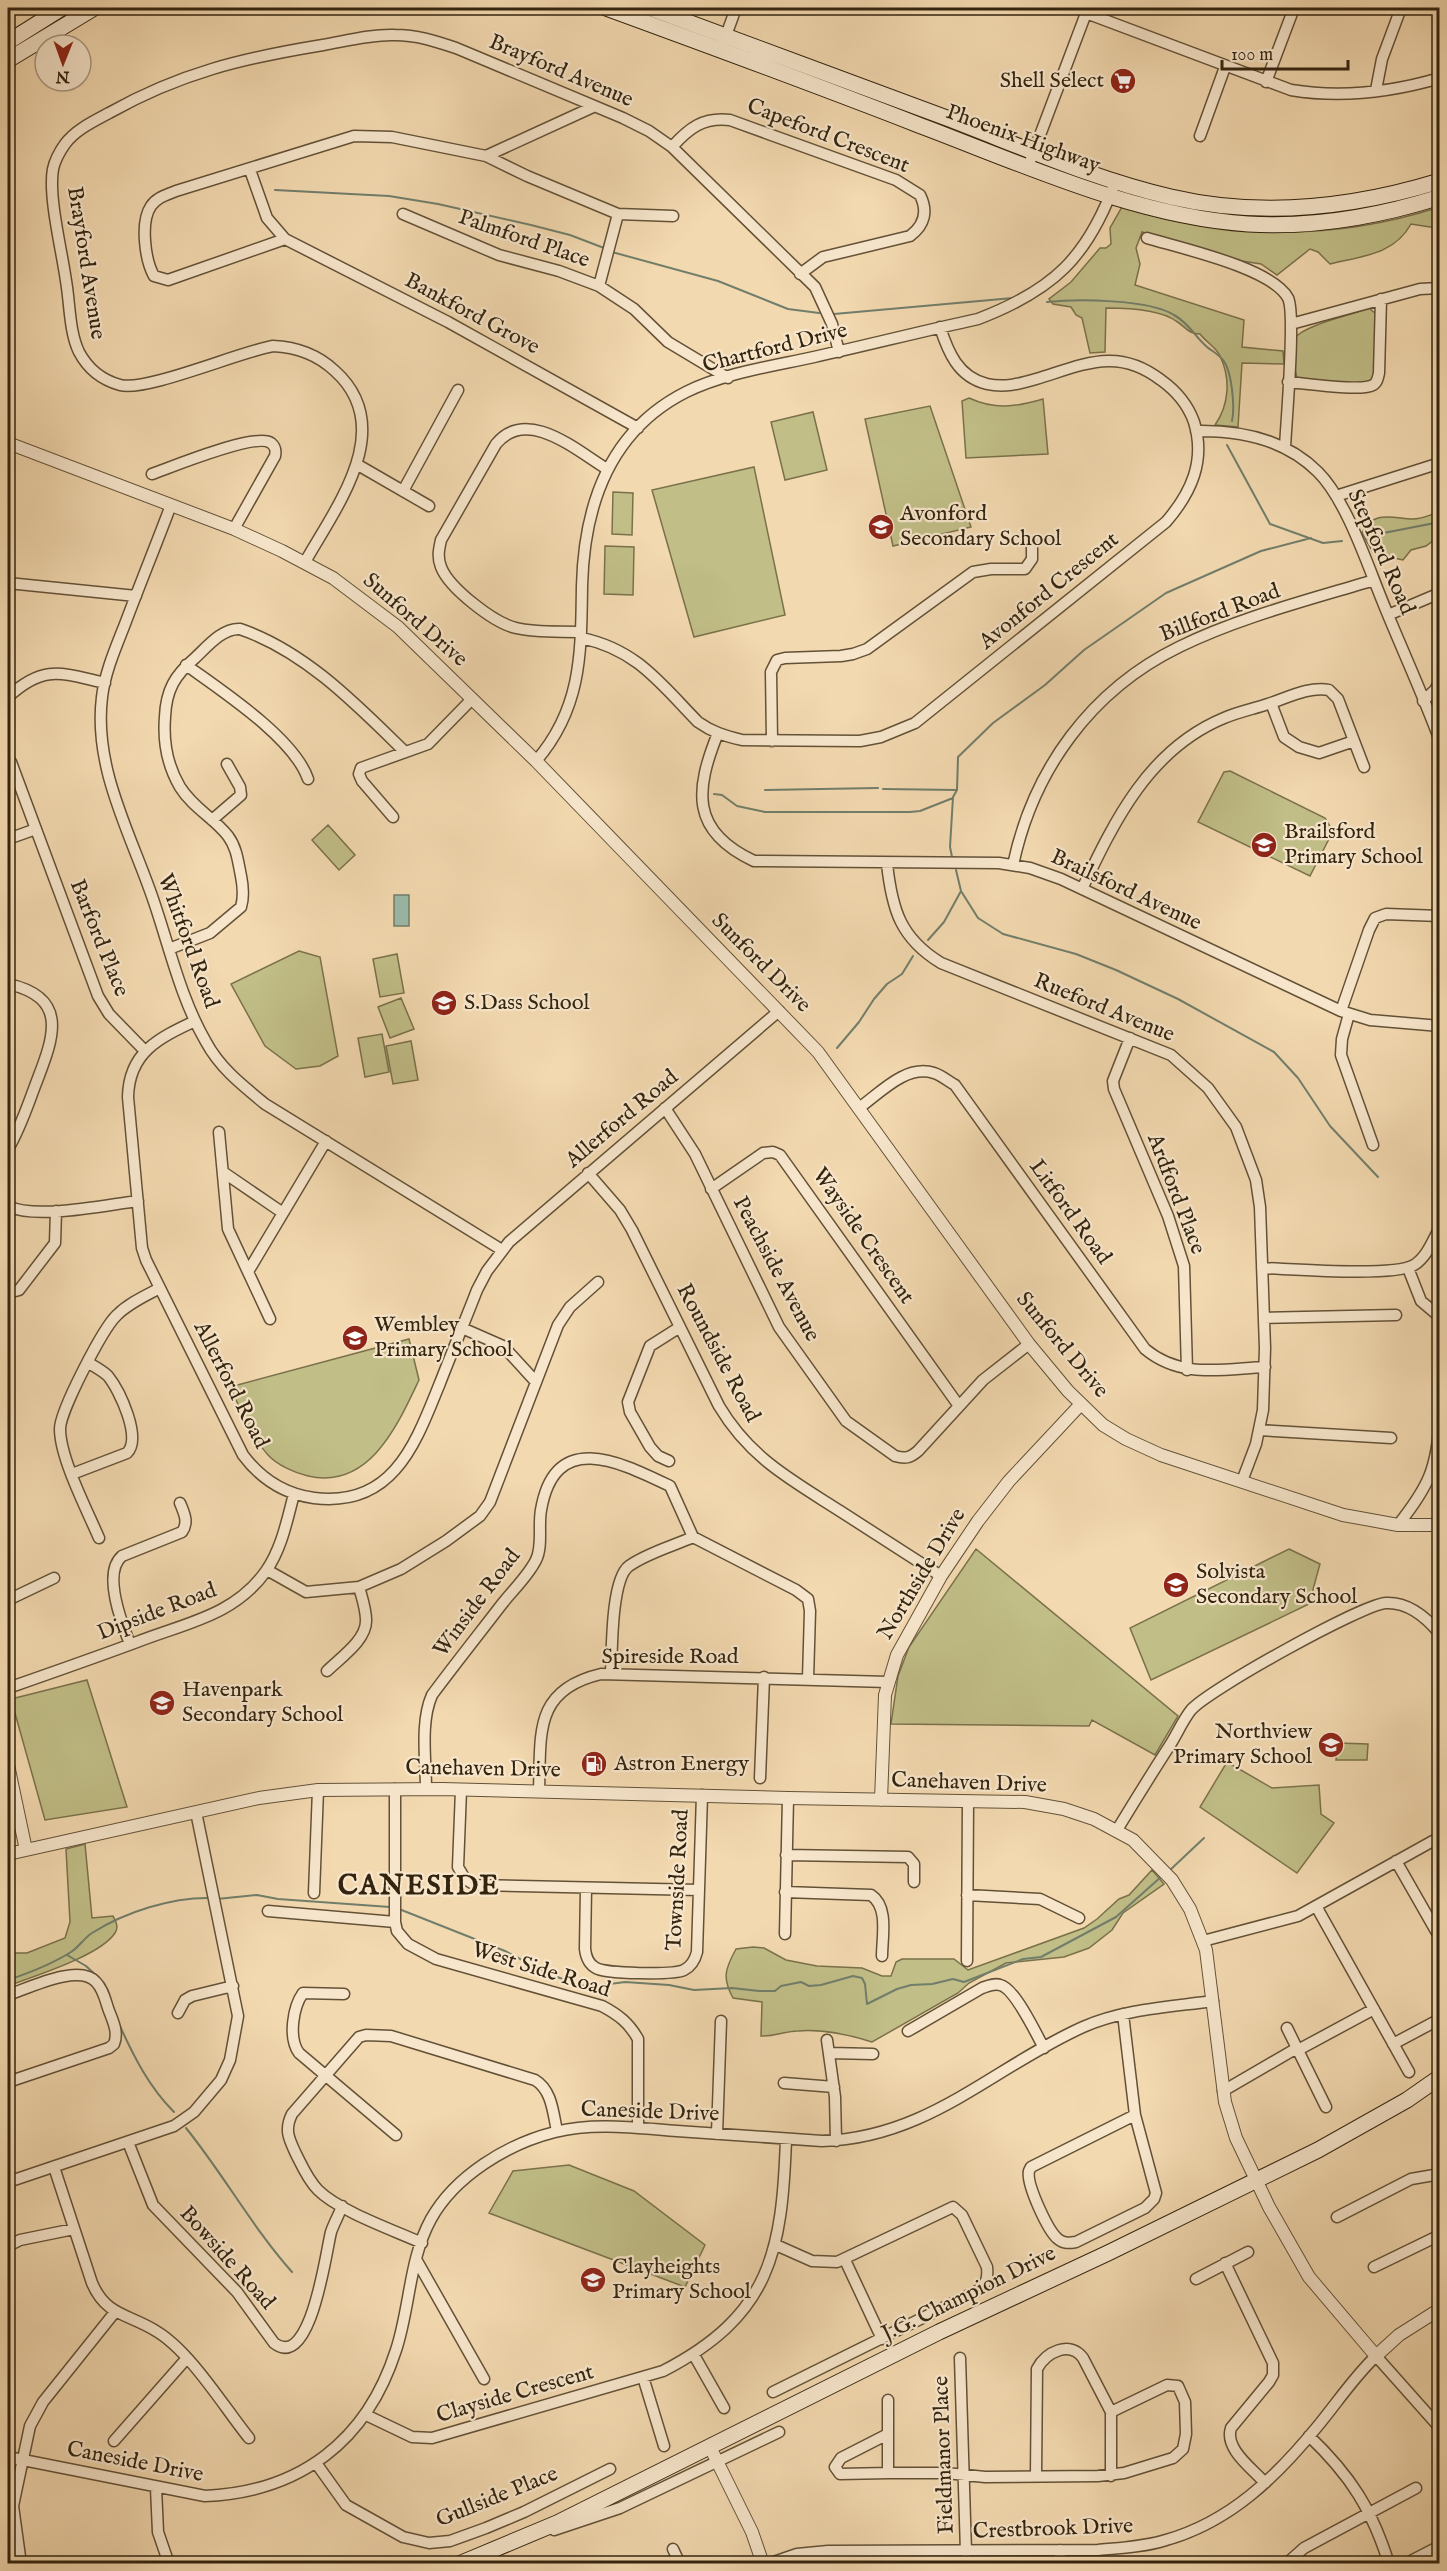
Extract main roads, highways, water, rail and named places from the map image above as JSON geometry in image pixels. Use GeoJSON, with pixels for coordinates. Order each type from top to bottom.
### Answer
{"type":"FeatureCollection","features":[{"type":"Feature","properties":{"kind":"main road"},"geometry":{"type":"LineString","coordinates":[[8,42],[62,8]]}},
{"type":"Feature","properties":{"kind":"main road"},"geometry":{"type":"LineString","coordinates":[[8,60],[94,8]]}},
{"type":"Feature","properties":{"kind":"main road","name":"Phoenix Highway"},"geometry":{"type":"LineString","coordinates":[[606,8],[723,43],[1116,180],[1171,197],[1232,206],[1306,208],[1364,201],[1440,181]]}},
{"type":"Feature","properties":{"kind":"main road","name":"Phoenix Highway"},"geometry":{"type":"LineString","coordinates":[[650,8],[723,43],[1028,166],[1111,196],[1189,216],[1248,224],[1316,223],[1376,215],[1440,197]]}},
{"type":"Feature","properties":{"kind":"main road","name":"J.G. Champion Drive"},"geometry":{"type":"LineString","coordinates":[[459,2564],[513,2543],[939,2332],[1256,2180],[1358,2128],[1407,2100],[1440,2077]]}},
{"type":"Feature","properties":{"kind":"waterway"},"geometry":{"type":"LineString","coordinates":[[275,190],[389,196],[438,204],[570,235],[604,248]]}},
{"type":"Feature","properties":{"kind":"waterway"},"geometry":{"type":"LineString","coordinates":[[612,252],[718,281],[788,309],[819,313]]}},
{"type":"Feature","properties":{"kind":"waterway"},"geometry":{"type":"LineString","coordinates":[[834,314],[1013,298]]}},
{"type":"Feature","properties":{"kind":"waterway"},"geometry":{"type":"LineString","coordinates":[[1047,302],[1130,303],[1163,310],[1179,318],[1225,364],[1232,388],[1232,421]]}},
{"type":"Feature","properties":{"kind":"waterway"},"geometry":{"type":"LineString","coordinates":[[1227,445],[1270,524],[1323,543],[1342,541]]}},
{"type":"Feature","properties":{"kind":"waterway"},"geometry":{"type":"LineString","coordinates":[[1368,536],[1440,522]]}},
{"type":"Feature","properties":{"kind":"waterway"},"geometry":{"type":"LineString","coordinates":[[952,857],[950,847],[953,797],[957,790],[958,757],[993,723],[1045,685],[1084,650],[1166,593],[1261,551],[1311,538]]}},
{"type":"Feature","properties":{"kind":"waterway"},"geometry":{"type":"LineString","coordinates":[[765,790],[878,788]]}},
{"type":"Feature","properties":{"kind":"waterway"},"geometry":{"type":"LineString","coordinates":[[883,789],[957,790]]}},
{"type":"Feature","properties":{"kind":"waterway"},"geometry":{"type":"LineString","coordinates":[[714,794],[722,795],[737,806],[765,812],[910,812],[920,811],[953,798]]}},
{"type":"Feature","properties":{"kind":"waterway"},"geometry":{"type":"LineString","coordinates":[[928,940],[944,922],[961,891],[956,870]]}},
{"type":"Feature","properties":{"kind":"waterway"},"geometry":{"type":"LineString","coordinates":[[961,891],[978,918],[1003,934],[1076,954],[1116,970],[1178,999],[1274,1052],[1298,1078],[1330,1126],[1378,1177]]}},
{"type":"Feature","properties":{"kind":"waterway"},"geometry":{"type":"LineString","coordinates":[[837,1048],[887,984],[902,974],[913,956]]}},
{"type":"Feature","properties":{"kind":"waterway"},"geometry":{"type":"LineString","coordinates":[[1169,1871],[1204,1838]]}},
{"type":"Feature","properties":{"kind":"waterway"},"geometry":{"type":"LineString","coordinates":[[399,1909],[505,1951],[551,1975],[587,1987],[625,1982],[669,1985],[694,1990],[732,1988],[775,1991],[781,1986],[801,1982],[809,1986],[821,1985],[853,1976],[862,1978],[865,1984],[867,2004],[897,1989],[911,1985],[932,1984],[953,1979],[964,1982],[1023,1959],[1041,1957],[1116,1917],[1162,1876]]}},
{"type":"Feature","properties":{"kind":"waterway"},"geometry":{"type":"LineString","coordinates":[[217,1899],[257,1895],[278,1899],[390,1907]]}},
{"type":"Feature","properties":{"kind":"waterway"},"geometry":{"type":"LineString","coordinates":[[8,1980],[56,1960],[74,1950],[92,1933],[134,1912],[181,1900],[211,1898]]}},
{"type":"Feature","properties":{"kind":"waterway"},"geometry":{"type":"LineString","coordinates":[[67,1955],[86,1966],[99,1978]]}},
{"type":"Feature","properties":{"kind":"waterway"},"geometry":{"type":"LineString","coordinates":[[119,2024],[143,2071],[174,2112]]}},
{"type":"Feature","properties":{"kind":"waterway"},"geometry":{"type":"LineString","coordinates":[[186,2128],[264,2237],[292,2272]]}},
{"type":"Feature","properties":{"kind":"place","name":"Shell Select"},"geometry":{"type":"Point","coordinates":[1123,81]}},
{"type":"Feature","properties":{"kind":"place","name":"Avonford Secondary School"},"geometry":{"type":"Point","coordinates":[881,527]}},
{"type":"Feature","properties":{"kind":"place","name":"Brailsford Primary School"},"geometry":{"type":"Point","coordinates":[1264,845]}},
{"type":"Feature","properties":{"kind":"place","name":"S.Dass School"},"geometry":{"type":"Point","coordinates":[444,1003]}},
{"type":"Feature","properties":{"kind":"place","name":"Wembley Primary School"},"geometry":{"type":"Point","coordinates":[355,1338]}},
{"type":"Feature","properties":{"kind":"place","name":"Solvista Secondary School"},"geometry":{"type":"Point","coordinates":[1176,1585]}},
{"type":"Feature","properties":{"kind":"place","name":"Havenpark Secondary School"},"geometry":{"type":"Point","coordinates":[162,1703]}},
{"type":"Feature","properties":{"kind":"place","name":"Northview Primary School"},"geometry":{"type":"Point","coordinates":[1331,1745]}},
{"type":"Feature","properties":{"kind":"place","name":"Astron Energy"},"geometry":{"type":"Point","coordinates":[594,1764]}},
{"type":"Feature","properties":{"kind":"place","name":"Clayheights Primary School"},"geometry":{"type":"Point","coordinates":[593,2280]}},
{"type":"Feature","properties":{"kind":"district","name":"CANESIDE"},"geometry":{"type":"Point","coordinates":[419,1886]}}]}
